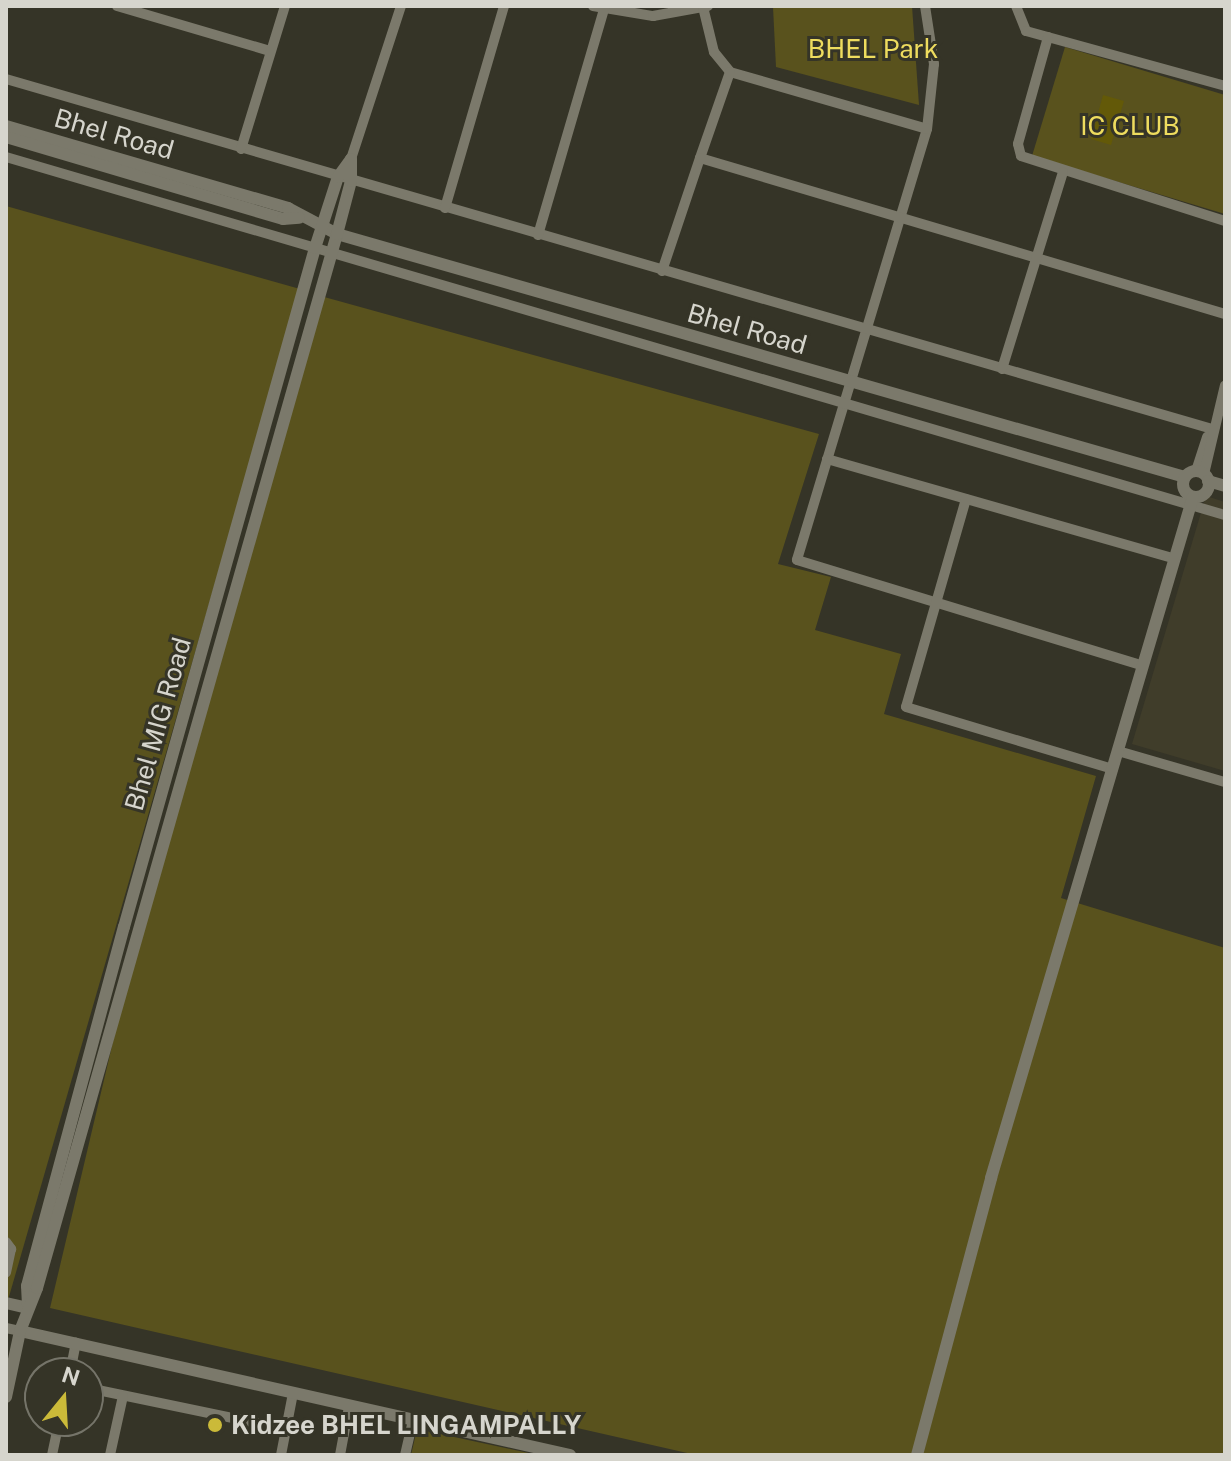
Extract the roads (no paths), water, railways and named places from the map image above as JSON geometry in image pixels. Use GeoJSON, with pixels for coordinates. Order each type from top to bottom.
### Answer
{"type":"FeatureCollection","features":[{"type":"Feature","properties":{"kind":"street"},"geometry":{"type":"LineString","coordinates":[[117,6],[270,51]]}},
{"type":"Feature","properties":{"kind":"street"},"geometry":{"type":"LineString","coordinates":[[241,149],[285,6]]}},
{"type":"Feature","properties":{"kind":"street","name":"Bhel MIG Road"},"geometry":{"type":"LineString","coordinates":[[28,1308],[27,1286],[116,957],[315,248],[338,177],[351,159],[401,6]]}},
{"type":"Feature","properties":{"kind":"street"},"geometry":{"type":"LineString","coordinates":[[445,208],[504,6]]}},
{"type":"Feature","properties":{"kind":"street"},"geometry":{"type":"LineString","coordinates":[[538,235],[601,7],[653,16],[706,6],[714,52],[730,72],[927,129]]}},
{"type":"Feature","properties":{"kind":"street"},"geometry":{"type":"LineString","coordinates":[[925,6],[934,64],[927,129],[797,560],[1143,666]]}},
{"type":"Feature","properties":{"kind":"street"},"geometry":{"type":"LineString","coordinates":[[1016,6],[1022,28],[1225,86]]}},
{"type":"Feature","properties":{"kind":"street"},"geometry":{"type":"LineString","coordinates":[[1048,37],[1018,144],[1021,156],[1063,172],[1225,221]]}},
{"type":"Feature","properties":{"kind":"street"},"geometry":{"type":"LineString","coordinates":[[662,271],[730,72]]}},
{"type":"Feature","properties":{"kind":"street"},"geometry":{"type":"LineString","coordinates":[[6,79],[1212,429]]}},
{"type":"Feature","properties":{"kind":"street","name":"Bhel Road"},"geometry":{"type":"LineString","coordinates":[[6,126],[261,199],[288,208],[299,218],[337,234],[1225,486]]}},
{"type":"Feature","properties":{"kind":"street","name":"Bhel Road"},"geometry":{"type":"LineString","coordinates":[[6,137],[283,219],[299,218]]}},
{"type":"Feature","properties":{"kind":"street"},"geometry":{"type":"LineString","coordinates":[[6,157],[844,403],[1192,500],[1225,515]]}},
{"type":"Feature","properties":{"kind":"street"},"geometry":{"type":"LineString","coordinates":[[700,158],[1225,314]]}},
{"type":"Feature","properties":{"kind":"street","name":"Bhel MIG Road"},"geometry":{"type":"LineString","coordinates":[[6,1397],[8,1372],[337,234],[351,181],[351,159]]}},
{"type":"Feature","properties":{"kind":"street"},"geometry":{"type":"LineString","coordinates":[[1002,369],[1063,172]]}},
{"type":"Feature","properties":{"kind":"street"},"geometry":{"type":"LineString","coordinates":[[1192,500],[1183,489],[1198,476],[1225,385]]}},
{"type":"Feature","properties":{"kind":"street"},"geometry":{"type":"LineString","coordinates":[[827,459],[1175,559]]}},
{"type":"Feature","properties":{"kind":"street"},"geometry":{"type":"LineString","coordinates":[[917,1455],[991,1178],[1192,500],[1205,493],[1198,476]]}},
{"type":"Feature","properties":{"kind":"street"},"geometry":{"type":"LineString","coordinates":[[966,499],[906,707],[1113,769]]}},
{"type":"Feature","properties":{"kind":"street"},"geometry":{"type":"LineString","coordinates":[[1118,751],[1225,782]]}},
{"type":"Feature","properties":{"kind":"street"},"geometry":{"type":"LineString","coordinates":[[6,1242],[11,1249],[6,1272]]}},
{"type":"Feature","properties":{"kind":"street"},"geometry":{"type":"LineString","coordinates":[[6,1303],[28,1308]]}},
{"type":"Feature","properties":{"kind":"street"},"geometry":{"type":"LineString","coordinates":[[6,1328],[570,1455]]}},
{"type":"Feature","properties":{"kind":"street"},"geometry":{"type":"LineString","coordinates":[[73,1357],[76,1343]]}},
{"type":"Feature","properties":{"kind":"street"},"geometry":{"type":"LineString","coordinates":[[104,1392],[286,1429]]}},
{"type":"Feature","properties":{"kind":"street"},"geometry":{"type":"LineString","coordinates":[[281,1455],[293,1393]]}},
{"type":"Feature","properties":{"kind":"street"},"geometry":{"type":"LineString","coordinates":[[114,1454],[123,1396]]}},
{"type":"Feature","properties":{"kind":"street"},"geometry":{"type":"LineString","coordinates":[[340,1455],[349,1407]]}},
{"type":"Feature","properties":{"kind":"street"},"geometry":{"type":"LineString","coordinates":[[405,1455],[413,1421]]}},
{"type":"Feature","properties":{"kind":"place","name":"Kidzee BHEL LINGAMPALLY"},"geometry":{"type":"Point","coordinates":[215,1425]}},
{"type":"Feature","properties":{"kind":"park label","name":"BHEL Park"},"geometry":{"type":"Point","coordinates":[873,49]}},
{"type":"Feature","properties":{"kind":"park label","name":"IC CLUB"},"geometry":{"type":"Point","coordinates":[1130,126]}}]}
